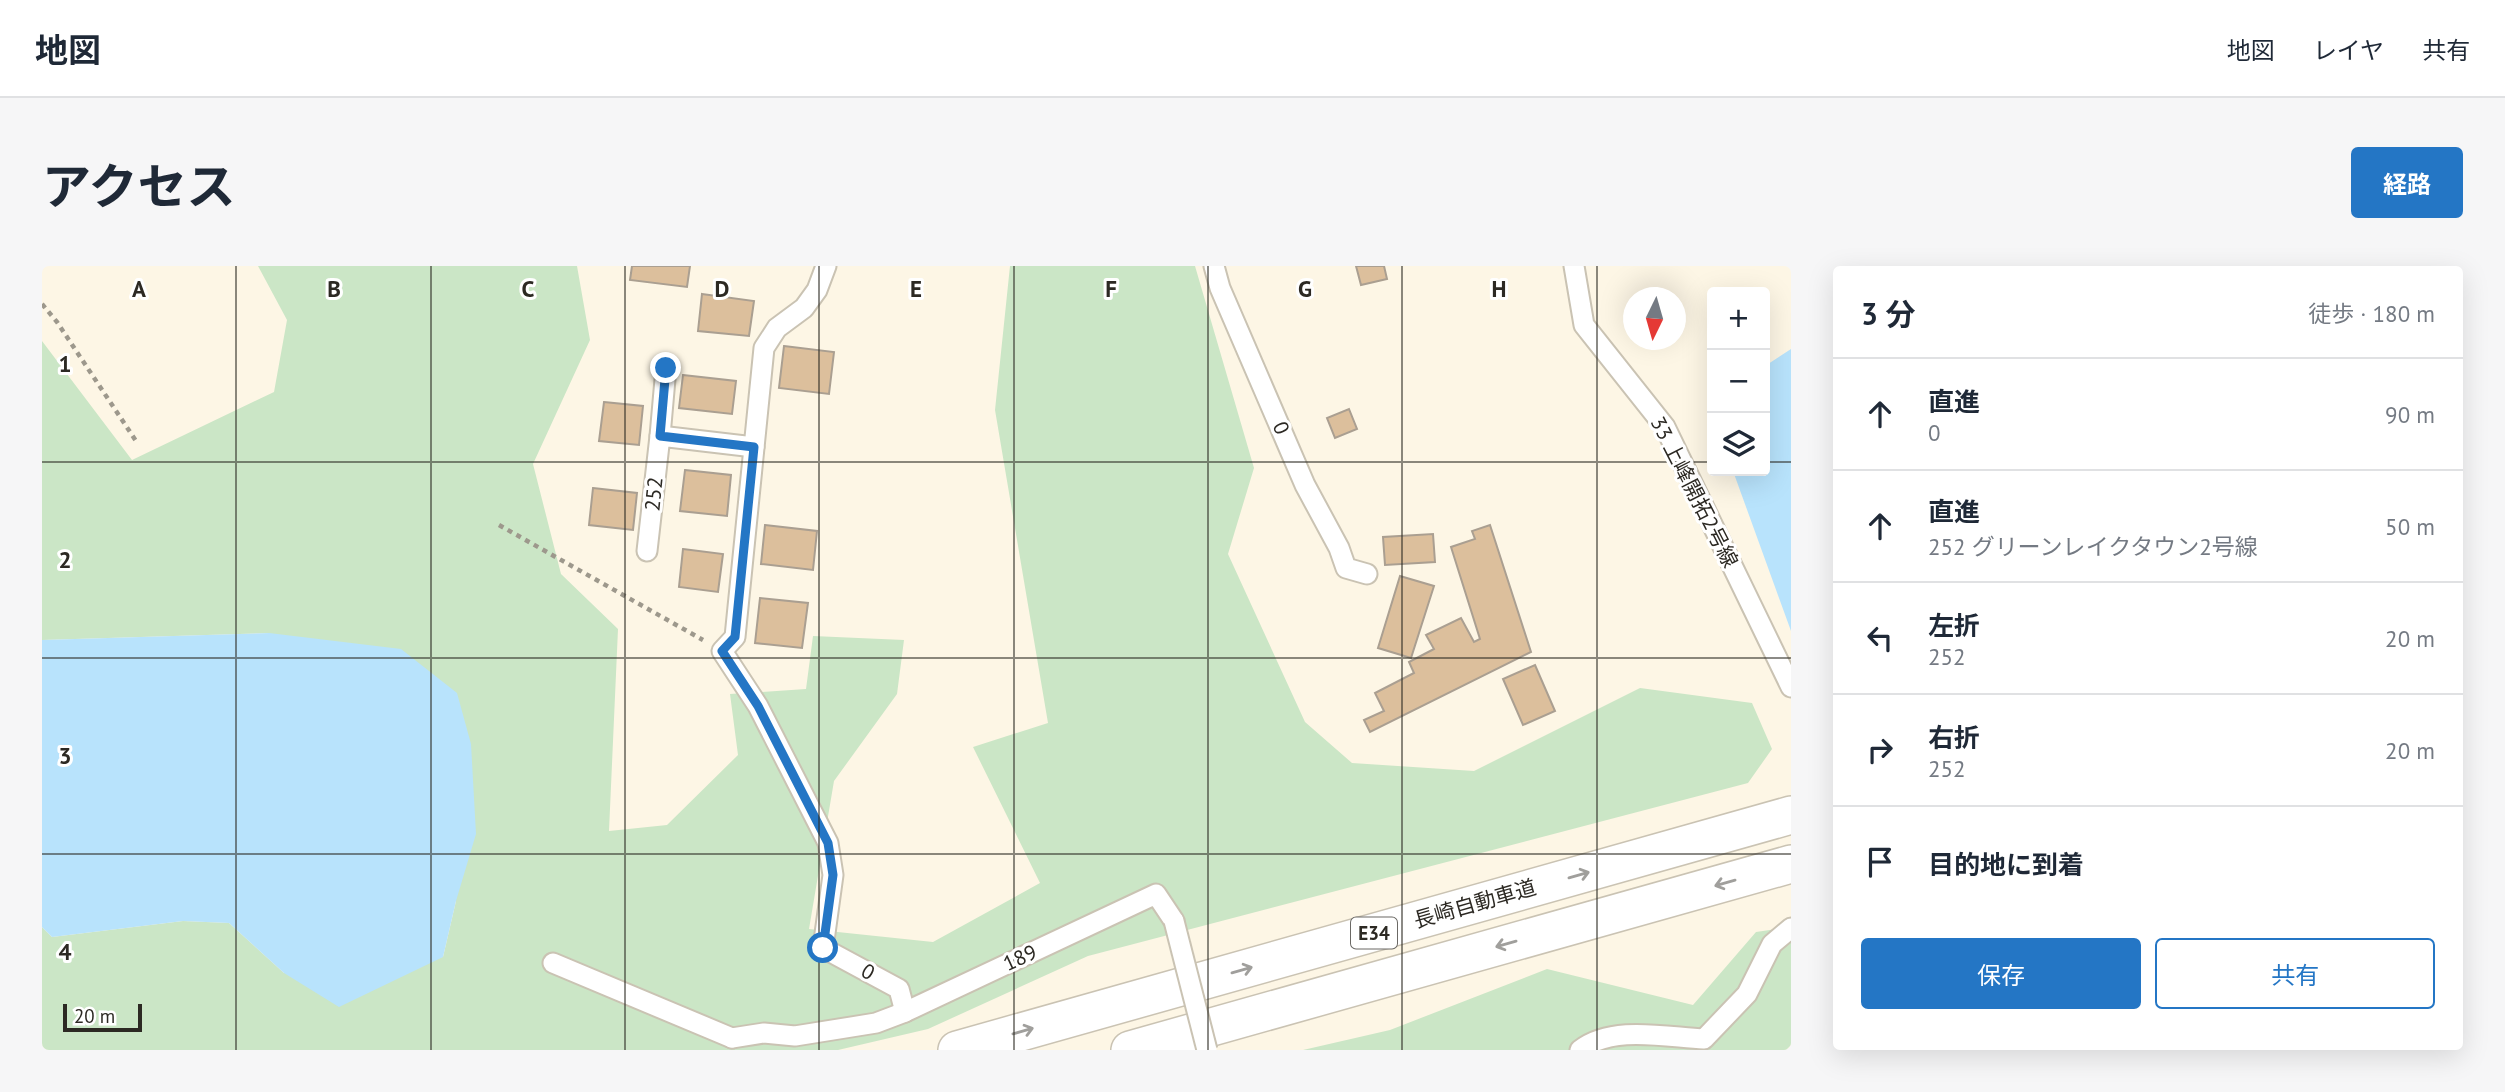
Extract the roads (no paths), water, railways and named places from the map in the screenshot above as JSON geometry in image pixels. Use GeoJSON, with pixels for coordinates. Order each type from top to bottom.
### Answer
{"type":"FeatureCollection","features":[{"type":"Feature","properties":{"kind":"highway","name":"長崎自動車道"},"geometry":{"type":"LineString","coordinates":[[957,1050],[1791,815]]}},
{"type":"Feature","properties":{"kind":"highway","name":"E34"},"geometry":{"type":"LineString","coordinates":[[1130,1050],[1791,864]]}},
{"type":"Feature","properties":{"kind":"street"},"geometry":{"type":"LineString","coordinates":[[660,436],[754,447],[764,348],[777,328],[804,308],[817,290],[826,266]]}},
{"type":"Feature","properties":{"kind":"street","name":"0"},"geometry":{"type":"LineString","coordinates":[[1214,266],[1220,288],[1305,485],[1339,548],[1346,568],[1367,574]]}},
{"type":"Feature","properties":{"kind":"street","name":"33 上峰開拓2号線"},"geometry":{"type":"LineString","coordinates":[[1574,266],[1584,325],[1665,427],[1791,687]]}},
{"type":"Feature","properties":{"kind":"street","name":"252"},"geometry":{"type":"LineString","coordinates":[[647,551],[666,368]]}},
{"type":"Feature","properties":{"kind":"street","name":"0"},"geometry":{"type":"LineString","coordinates":[[754,447],[728,644],[828,843],[833,875],[823,948],[899,989],[905,1012]]}},
{"type":"Feature","properties":{"kind":"street","name":"189"},"geometry":{"type":"LineString","coordinates":[[735,1044],[764,1033],[795,1036],[876,1023],[905,1012],[1156,894],[1174,920],[1207,1050]]}},
{"type":"Feature","properties":{"kind":"street"},"geometry":{"type":"LineString","coordinates":[[1580,1050],[1598,1039],[1616,1035],[1704,1039],[1747,994],[1772,944],[1791,928]]}},
{"type":"Feature","properties":{"kind":"street"},"geometry":{"type":"LineString","coordinates":[[553,963],[735,1044]]}},
{"type":"Feature","properties":{"kind":"water"},"geometry":{"type":"Polygon","coordinates":[[[1791,349],[1791,631],[1735,476],[1770,476],[1770,363],[1791,349]]]}},
{"type":"Feature","properties":{"kind":"water"},"geometry":{"type":"Polygon","coordinates":[[[269,633],[401,649],[457,693],[471,744],[476,834],[443,957],[339,1007],[284,973],[229,923],[183,921],[52,937],[42,927],[42,640],[269,633]]]}}]}
